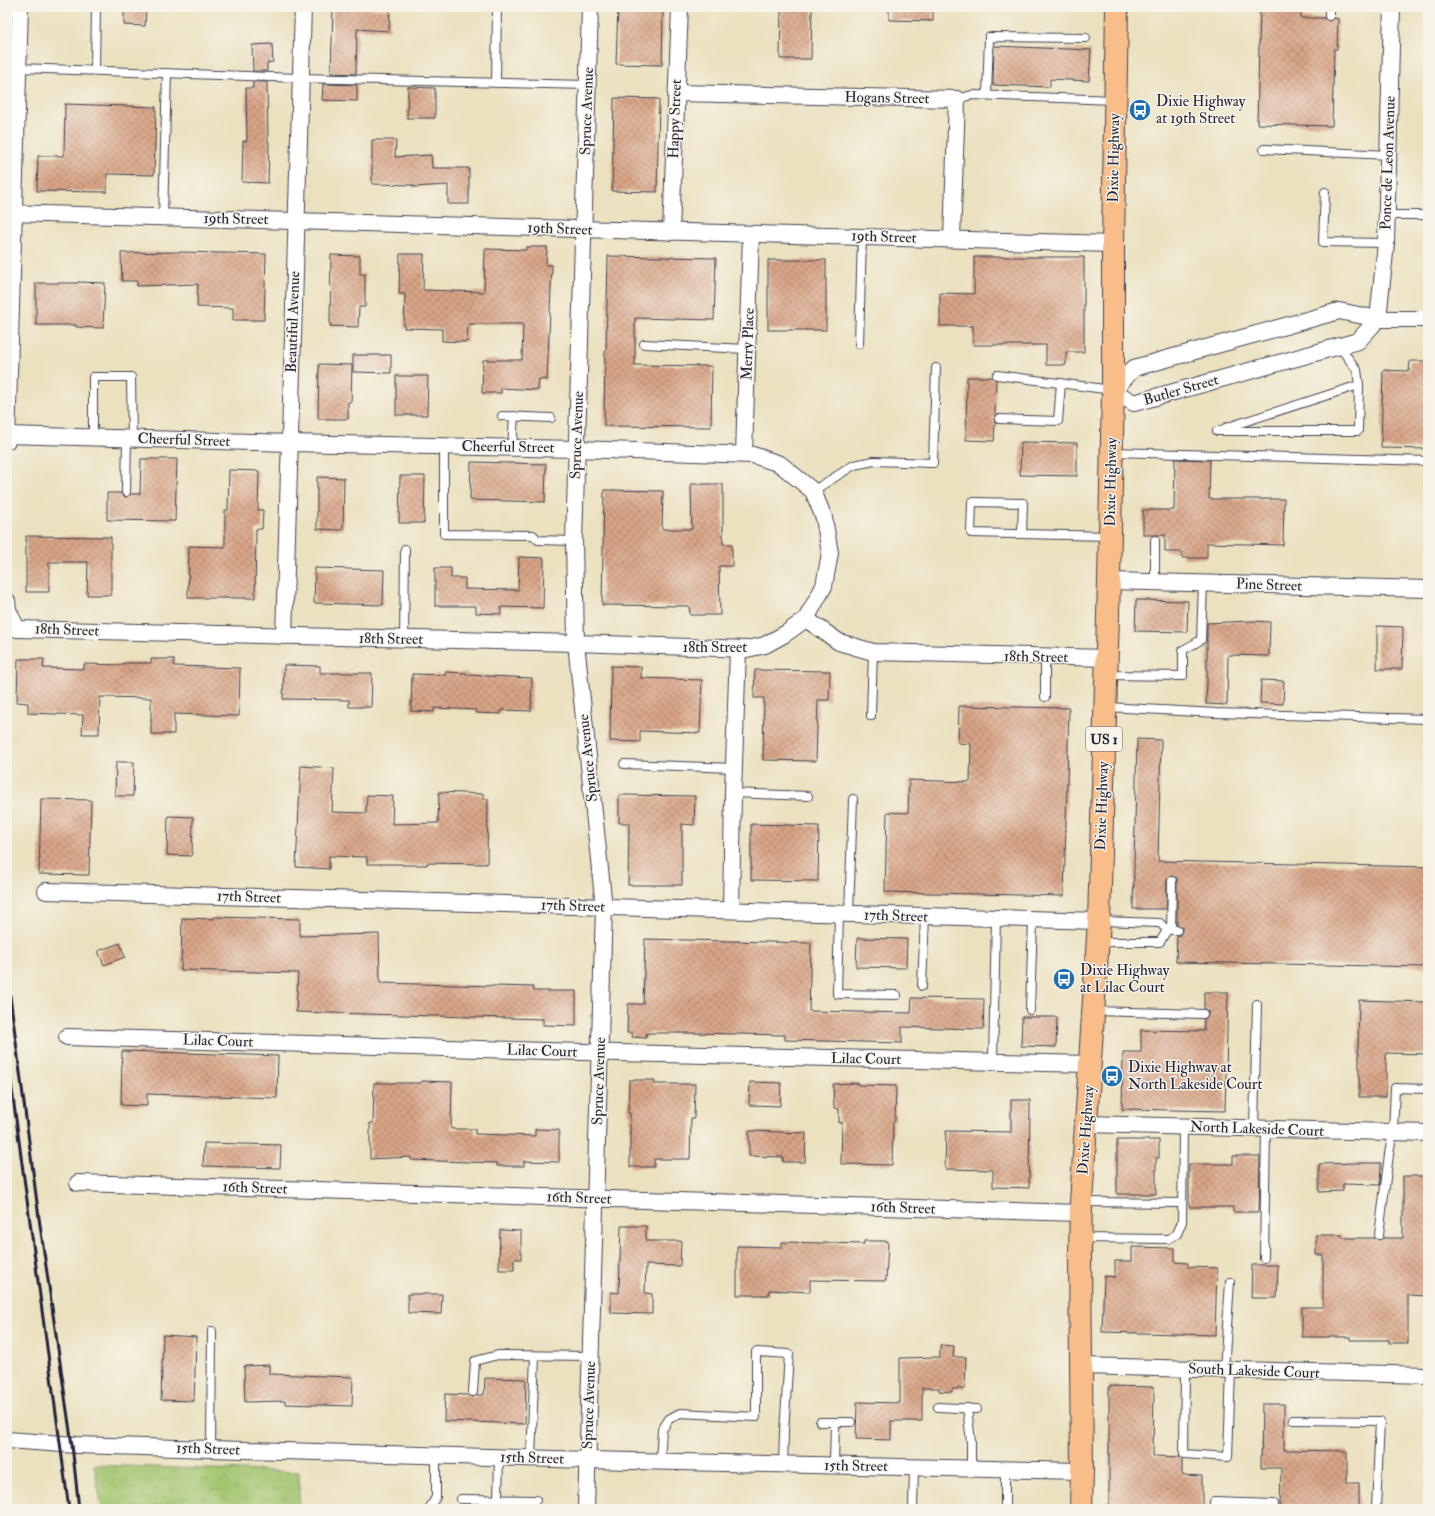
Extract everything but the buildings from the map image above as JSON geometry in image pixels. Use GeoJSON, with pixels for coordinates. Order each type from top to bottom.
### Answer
{"type":"FeatureCollection","features":[{"type":"Feature","properties":{"kind":"main road","name":"Dixie Highway"},"geometry":{"type":"LineString","coordinates":[[1081,1509],[1080,1238],[1098,932],[1109,580],[1113,390],[1113,244],[1117,7]]}},
{"type":"Feature","properties":{"kind":"street"},"geometry":{"type":"LineString","coordinates":[[7,441],[10,213],[20,7]]}},
{"type":"Feature","properties":{"kind":"street","name":"Beautiful Avenue"},"geometry":{"type":"LineString","coordinates":[[284,636],[302,7]]}},
{"type":"Feature","properties":{"kind":"street","name":"Spruce Avenue"},"geometry":{"type":"LineString","coordinates":[[586,1509],[604,907],[576,643],[574,541],[590,7]]}},
{"type":"Feature","properties":{"kind":"street","name":"Happy Street"},"geometry":{"type":"LineString","coordinates":[[671,232],[680,7]]}},
{"type":"Feature","properties":{"kind":"street","name":"Ponce de Leon Avenue"},"geometry":{"type":"LineString","coordinates":[[1378,319],[1386,243],[1392,7]]}},
{"type":"Feature","properties":{"kind":"street","name":"Hogans Street"},"geometry":{"type":"LineString","coordinates":[[676,93],[957,99]]}},
{"type":"Feature","properties":{"kind":"street"},"geometry":{"type":"LineString","coordinates":[[952,239],[957,99]]}},
{"type":"Feature","properties":{"kind":"street","name":"19th Street"},"geometry":{"type":"LineString","coordinates":[[10,213],[1113,244]]}},
{"type":"Feature","properties":{"kind":"street","name":"Merry Place"},"geometry":{"type":"LineString","coordinates":[[744,454],[751,234]]}},
{"type":"Feature","properties":{"kind":"street","name":"Butler Street"},"geometry":{"type":"LineString","coordinates":[[1378,319],[1358,341],[1134,403],[1113,390],[1134,368],[1330,313],[1339,311],[1378,319],[1428,319]]}},
{"type":"Feature","properties":{"kind":"street","name":"Cheerful Street"},"geometry":{"type":"LineString","coordinates":[[7,435],[577,449],[753,455],[780,464],[813,491],[824,518],[830,553],[824,586],[806,619],[785,634],[765,645]]}},
{"type":"Feature","properties":{"kind":"street","name":"Pine Street"},"geometry":{"type":"LineString","coordinates":[[1109,580],[1428,589]]}},
{"type":"Feature","properties":{"kind":"street","name":"18th Street"},"geometry":{"type":"LineString","coordinates":[[7,600],[8,610],[17,628],[404,640],[576,643],[738,649],[747,649],[765,645]]}},
{"type":"Feature","properties":{"kind":"street","name":"18th Street"},"geometry":{"type":"LineString","coordinates":[[806,619],[838,642],[873,652],[1045,657],[1106,667]]}},
{"type":"Feature","properties":{"kind":"street"},"geometry":{"type":"LineString","coordinates":[[731,910],[738,649]]}},
{"type":"Feature","properties":{"kind":"street","name":"17th Street"},"geometry":{"type":"LineString","coordinates":[[46,891],[996,918],[1033,920],[1098,932]]}},
{"type":"Feature","properties":{"kind":"street","name":"Lilac Court"},"geometry":{"type":"LineString","coordinates":[[67,1037],[600,1053],[1090,1064]]}},
{"type":"Feature","properties":{"kind":"street","name":"North Lakeside Court"},"geometry":{"type":"LineString","coordinates":[[1086,1124],[1428,1133]]}},
{"type":"Feature","properties":{"kind":"street","name":"16th Street"},"geometry":{"type":"LineString","coordinates":[[78,1183],[595,1198],[1081,1208]]}},
{"type":"Feature","properties":{"kind":"street","name":"South Lakeside Court"},"geometry":{"type":"LineString","coordinates":[[1080,1366],[1428,1375]]}},
{"type":"Feature","properties":{"kind":"street","name":"15th Street"},"geometry":{"type":"LineString","coordinates":[[7,1440],[61,1444],[436,1456],[1082,1471]]}},
{"type":"Feature","properties":{"kind":"lane"},"geometry":{"type":"LineString","coordinates":[[95,70],[96,7]]}},
{"type":"Feature","properties":{"kind":"lane"},"geometry":{"type":"LineString","coordinates":[[496,83],[497,7]]}},
{"type":"Feature","properties":{"kind":"lane"},"geometry":{"type":"LineString","coordinates":[[987,95],[989,37],[1086,38]]}},
{"type":"Feature","properties":{"kind":"lane"},"geometry":{"type":"LineString","coordinates":[[18,68],[300,78],[588,85]]}},
{"type":"Feature","properties":{"kind":"lane"},"geometry":{"type":"LineString","coordinates":[[162,217],[167,73]]}},
{"type":"Feature","properties":{"kind":"lane"},"geometry":{"type":"LineString","coordinates":[[957,99],[972,95],[987,95],[1115,100]]}},
{"type":"Feature","properties":{"kind":"lane"},"geometry":{"type":"LineString","coordinates":[[1264,149],[1388,156]]}},
{"type":"Feature","properties":{"kind":"lane"},"geometry":{"type":"LineString","coordinates":[[1325,192],[1323,242],[1386,243]]}},
{"type":"Feature","properties":{"kind":"lane"},"geometry":{"type":"LineString","coordinates":[[1387,215],[1428,215]]}},
{"type":"Feature","properties":{"kind":"lane"},"geometry":{"type":"LineString","coordinates":[[859,344],[862,237]]}},
{"type":"Feature","properties":{"kind":"lane"},"geometry":{"type":"LineString","coordinates":[[644,344],[748,349]]}},
{"type":"Feature","properties":{"kind":"lane"},"geometry":{"type":"LineString","coordinates":[[1339,346],[1357,370],[1359,385],[1358,431],[1217,431],[1359,385]]}},
{"type":"Feature","properties":{"kind":"lane"},"geometry":{"type":"LineString","coordinates":[[813,491],[854,465],[874,461],[932,463],[936,368]]}},
{"type":"Feature","properties":{"kind":"lane"},"geometry":{"type":"LineString","coordinates":[[997,375],[1113,390]]}},
{"type":"Feature","properties":{"kind":"lane"},"geometry":{"type":"LineString","coordinates":[[93,437],[93,377],[131,377],[130,438],[126,492]]}},
{"type":"Feature","properties":{"kind":"lane"},"geometry":{"type":"LineString","coordinates":[[999,419],[1058,421],[1060,383]]}},
{"type":"Feature","properties":{"kind":"lane"},"geometry":{"type":"LineString","coordinates":[[502,416],[551,418]]}},
{"type":"Feature","properties":{"kind":"lane"},"geometry":{"type":"LineString","coordinates":[[512,448],[514,416]]}},
{"type":"Feature","properties":{"kind":"lane"},"geometry":{"type":"LineString","coordinates":[[444,446],[444,534],[533,535],[538,540],[574,541]]}},
{"type":"Feature","properties":{"kind":"lane"},"geometry":{"type":"LineString","coordinates":[[1112,452],[1428,461]]}},
{"type":"Feature","properties":{"kind":"lane"},"geometry":{"type":"LineString","coordinates":[[1022,534],[1023,503],[972,502],[971,533],[1110,536]]}},
{"type":"Feature","properties":{"kind":"lane"},"geometry":{"type":"LineString","coordinates":[[1155,540],[1155,582]]}},
{"type":"Feature","properties":{"kind":"lane"},"geometry":{"type":"LineString","coordinates":[[404,640],[405,549]]}},
{"type":"Feature","properties":{"kind":"lane"},"geometry":{"type":"LineString","coordinates":[[1106,667],[1183,676],[1183,650],[1201,640],[1203,583]]}},
{"type":"Feature","properties":{"kind":"lane"},"geometry":{"type":"LineString","coordinates":[[871,716],[873,652]]}},
{"type":"Feature","properties":{"kind":"lane"},"geometry":{"type":"LineString","coordinates":[[1045,657],[1045,697]]}},
{"type":"Feature","properties":{"kind":"lane"},"geometry":{"type":"LineString","coordinates":[[1105,707],[1216,713],[1428,719]]}},
{"type":"Feature","properties":{"kind":"lane"},"geometry":{"type":"LineString","coordinates":[[624,764],[734,768]]}},
{"type":"Feature","properties":{"kind":"lane"},"geometry":{"type":"LineString","coordinates":[[733,793],[808,796]]}},
{"type":"Feature","properties":{"kind":"lane"},"geometry":{"type":"LineString","coordinates":[[853,798],[837,994],[897,995]]}},
{"type":"Feature","properties":{"kind":"lane"},"geometry":{"type":"LineString","coordinates":[[1098,932],[1160,942],[1172,930],[1172,882]]}},
{"type":"Feature","properties":{"kind":"lane"},"geometry":{"type":"LineString","coordinates":[[922,986],[925,917]]}},
{"type":"Feature","properties":{"kind":"lane"},"geometry":{"type":"LineString","coordinates":[[993,1062],[996,918]]}},
{"type":"Feature","properties":{"kind":"lane"},"geometry":{"type":"LineString","coordinates":[[1030,1010],[1033,920]]}},
{"type":"Feature","properties":{"kind":"lane"},"geometry":{"type":"LineString","coordinates":[[1098,932],[1160,923],[1172,930]]}},
{"type":"Feature","properties":{"kind":"lane"},"geometry":{"type":"LineString","coordinates":[[1257,1004],[1264,1258]]}},
{"type":"Feature","properties":{"kind":"lane"},"geometry":{"type":"LineString","coordinates":[[1094,1011],[1203,1014]]}},
{"type":"Feature","properties":{"kind":"lane"},"geometry":{"type":"LineString","coordinates":[[1379,1235],[1391,1143],[1394,1132],[1395,1088],[1428,1088]]}},
{"type":"Feature","properties":{"kind":"lane"},"geometry":{"type":"LineString","coordinates":[[1080,1238],[1168,1239],[1176,1234],[1182,1222],[1184,1127]]}},
{"type":"Feature","properties":{"kind":"lane"},"geometry":{"type":"LineString","coordinates":[[1081,1208],[1182,1203]]}},
{"type":"Feature","properties":{"kind":"lane"},"geometry":{"type":"LineString","coordinates":[[1185,1369],[1184,1454],[1228,1457],[1227,1370],[1230,1282]]}},
{"type":"Feature","properties":{"kind":"lane"},"geometry":{"type":"LineString","coordinates":[[211,1449],[212,1331]]}},
{"type":"Feature","properties":{"kind":"lane"},"geometry":{"type":"LineString","coordinates":[[660,1462],[662,1430],[669,1419],[680,1413],[756,1417],[756,1352],[789,1354],[783,1464]]}},
{"type":"Feature","properties":{"kind":"lane"},"geometry":{"type":"LineString","coordinates":[[473,1392],[475,1361],[498,1355],[590,1356]]}},
{"type":"Feature","properties":{"kind":"lane"},"geometry":{"type":"LineString","coordinates":[[531,1458],[535,1356]]}},
{"type":"Feature","properties":{"kind":"lane"},"geometry":{"type":"LineString","coordinates":[[938,1407],[977,1408]]}},
{"type":"Feature","properties":{"kind":"lane"},"geometry":{"type":"LineString","coordinates":[[966,1408],[971,1442],[971,1468]]}},
{"type":"Feature","properties":{"kind":"lane"},"geometry":{"type":"LineString","coordinates":[[1293,1420],[1380,1421],[1376,1509]]}},
{"type":"Feature","properties":{"kind":"lane"},"geometry":{"type":"LineString","coordinates":[[820,1422],[851,1422]]}},
{"type":"Feature","properties":{"kind":"lane"},"geometry":{"type":"LineString","coordinates":[[834,1465],[835,1422]]}},
{"type":"Feature","properties":{"kind":"lane"},"geometry":{"type":"LineString","coordinates":[[429,1509],[436,1497],[436,1456]]}},
{"type":"Feature","properties":{"kind":"lane"},"geometry":{"type":"LineString","coordinates":[[498,1500],[499,1457]]}},
{"type":"Feature","properties":{"kind":"lane"},"geometry":{"type":"LineString","coordinates":[[913,1509],[914,1467]]}},
{"type":"Feature","properties":{"kind":"lane"},"geometry":{"type":"LineString","coordinates":[[1005,1469],[1005,1509]]}},
{"type":"Feature","properties":{"kind":"lane"},"geometry":{"type":"LineString","coordinates":[[461,1500],[536,1500]]}},
{"type":"Feature","properties":{"kind":"lane"},"geometry":{"type":"LineString","coordinates":[[1214,1509],[1214,1502],[1274,1504]]}},
{"type":"Feature","properties":{"kind":"green space"},"geometry":{"type":"Polygon","coordinates":[[[94,1465],[299,1472],[299,1509],[102,1509],[94,1465]]]}},
{"type":"Feature","properties":{"kind":"railway"},"geometry":{"type":"LineString","coordinates":[[7,973],[39,1218],[72,1445],[79,1509]]}},
{"type":"Feature","properties":{"kind":"railway"},"geometry":{"type":"LineString","coordinates":[[7,1053],[69,1509]]}},
{"type":"Feature","properties":{"kind":"place","name":"Dixie Highway at 19th Street"},"geometry":{"type":"Point","coordinates":[1140,110]}},
{"type":"Feature","properties":{"kind":"place","name":"Dixie Highway at Lilac Court"},"geometry":{"type":"Point","coordinates":[1064,979]}},
{"type":"Feature","properties":{"kind":"place","name":"Dixie Highway at North Lakeside Court"},"geometry":{"type":"Point","coordinates":[1112,1076]}}]}
